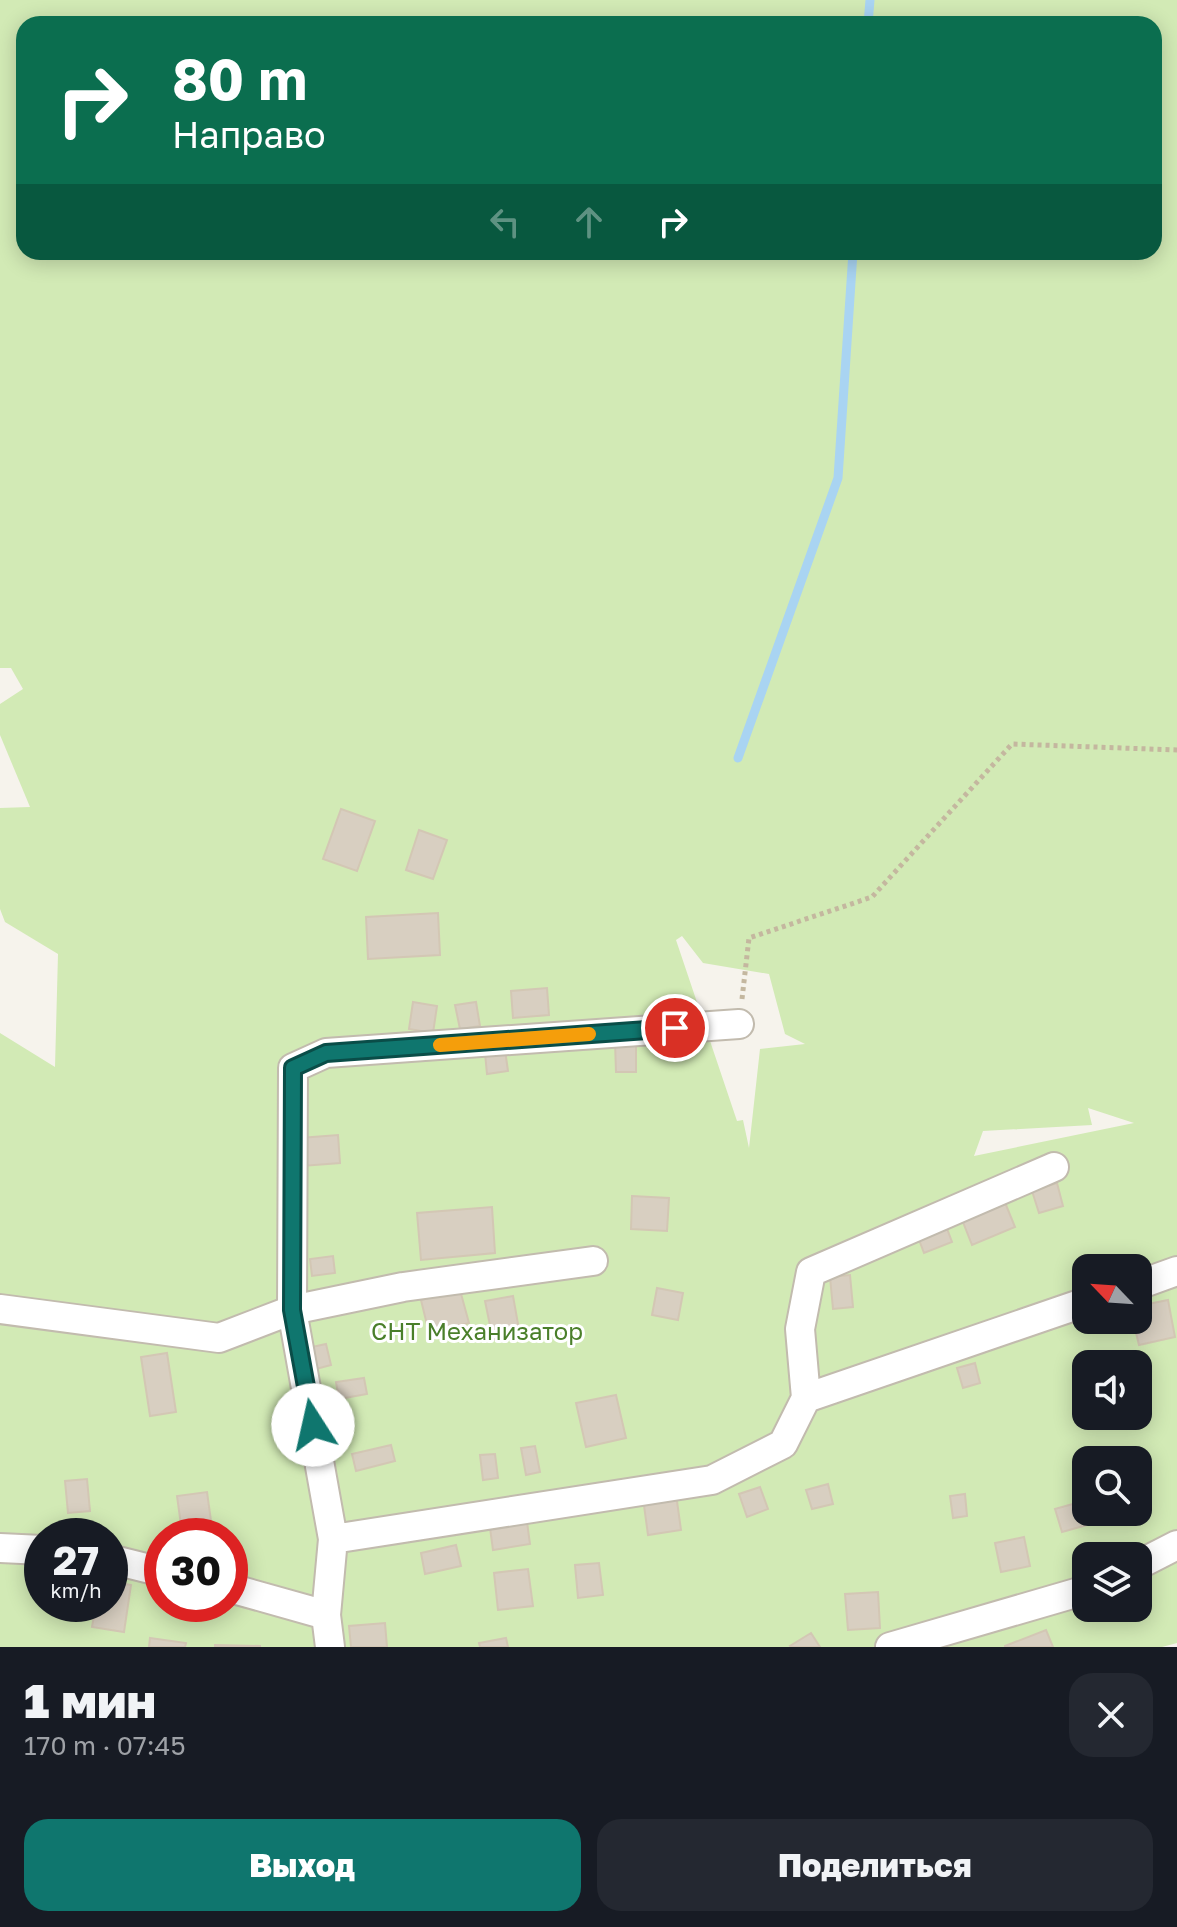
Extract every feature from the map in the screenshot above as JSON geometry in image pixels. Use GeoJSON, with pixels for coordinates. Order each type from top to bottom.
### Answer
{"type":"FeatureCollection","features":[{"type":"Feature","properties":{"kind":"street"},"geometry":{"type":"LineString","coordinates":[[330,1647],[326,1615],[333,1539],[292,1310],[293,1068],[326,1053],[739,1024]]}},
{"type":"Feature","properties":{"kind":"street"},"geometry":{"type":"LineString","coordinates":[[333,1539],[712,1480],[783,1444],[806,1398],[800,1329],[811,1272],[1054,1167]]}},
{"type":"Feature","properties":{"kind":"street"},"geometry":{"type":"LineString","coordinates":[[0,1309],[219,1338],[292,1310],[403,1287],[593,1261]]}},
{"type":"Feature","properties":{"kind":"street"},"geometry":{"type":"LineString","coordinates":[[1152,1280],[1177,1271]]}},
{"type":"Feature","properties":{"kind":"street"},"geometry":{"type":"LineString","coordinates":[[806,1398],[1072,1307]]}},
{"type":"Feature","properties":{"kind":"street"},"geometry":{"type":"LineString","coordinates":[[1152,1558],[1177,1545]]}},
{"type":"Feature","properties":{"kind":"street"},"geometry":{"type":"LineString","coordinates":[[0,1548],[24,1549]]}},
{"type":"Feature","properties":{"kind":"street"},"geometry":{"type":"LineString","coordinates":[[248,1593],[326,1615]]}},
{"type":"Feature","properties":{"kind":"street"},"geometry":{"type":"LineString","coordinates":[[890,1647],[1072,1594]]}},
{"type":"Feature","properties":{"kind":"path"},"geometry":{"type":"LineString","coordinates":[[739,1024],[749,938],[872,897],[1012,744],[1177,750]]}},
{"type":"Feature","properties":{"kind":"green space","name":"СНТ Механизатор"},"geometry":{"type":"Polygon","coordinates":[[[0,0],[1177,0],[1177,1643],[1162,1647],[0,1647],[0,1033],[55,1067],[58,954],[5,922],[0,909],[0,808],[30,807],[0,735],[0,704],[23,689],[11,668],[0,668],[0,0]],[[682,936],[676,940],[737,1121],[743,1120],[749,1148],[760,1049],[805,1044],[785,1034],[769,974],[703,963],[682,936]],[[1088,1108],[1092,1125],[983,1131],[974,1156],[1134,1123],[1088,1108]]]}},
{"type":"Feature","properties":{"kind":"building"},"geometry":{"type":"Polygon","coordinates":[[[341,809],[375,821],[357,871],[323,859],[341,809]]]}},
{"type":"Feature","properties":{"kind":"building"},"geometry":{"type":"Polygon","coordinates":[[[419,830],[447,840],[433,879],[406,870],[419,830]]]}},
{"type":"Feature","properties":{"kind":"building"},"geometry":{"type":"Polygon","coordinates":[[[438,913],[440,955],[368,959],[366,917],[438,913]]]}},
{"type":"Feature","properties":{"kind":"building"},"geometry":{"type":"Polygon","coordinates":[[[547,988],[549,1015],[513,1018],[511,991],[547,988]]]}},
{"type":"Feature","properties":{"kind":"building"},"geometry":{"type":"Polygon","coordinates":[[[413,1002],[437,1006],[433,1033],[409,1029],[413,1002]]]}},
{"type":"Feature","properties":{"kind":"building"},"geometry":{"type":"Polygon","coordinates":[[[476,1002],[480,1026],[460,1029],[455,1005],[476,1002]]]}},
{"type":"Feature","properties":{"kind":"building"},"geometry":{"type":"Polygon","coordinates":[[[615,1042],[636,1042],[636,1072],[616,1072],[615,1042]]]}},
{"type":"Feature","properties":{"kind":"building"},"geometry":{"type":"Polygon","coordinates":[[[505,1050],[508,1071],[487,1074],[485,1053],[505,1050]]]}},
{"type":"Feature","properties":{"kind":"building"},"geometry":{"type":"Polygon","coordinates":[[[338,1135],[340,1163],[302,1166],[300,1138],[338,1135]]]}},
{"type":"Feature","properties":{"kind":"building"},"geometry":{"type":"Polygon","coordinates":[[[1057,1183],[1063,1206],[1039,1213],[1032,1191],[1057,1183]]]}},
{"type":"Feature","properties":{"kind":"building"},"geometry":{"type":"Polygon","coordinates":[[[632,1196],[669,1198],[667,1231],[631,1229],[632,1196]]]}},
{"type":"Feature","properties":{"kind":"building"},"geometry":{"type":"Polygon","coordinates":[[[1004,1200],[1015,1227],[972,1245],[961,1217],[1004,1200]]]}},
{"type":"Feature","properties":{"kind":"building"},"geometry":{"type":"Polygon","coordinates":[[[492,1207],[495,1253],[421,1260],[417,1213],[492,1207]]]}},
{"type":"Feature","properties":{"kind":"building"},"geometry":{"type":"Polygon","coordinates":[[[946,1226],[952,1242],[924,1253],[918,1237],[946,1226]]]}},
{"type":"Feature","properties":{"kind":"building"},"geometry":{"type":"Polygon","coordinates":[[[333,1256],[335,1273],[312,1276],[310,1259],[333,1256]]]}},
{"type":"Feature","properties":{"kind":"building"},"geometry":{"type":"Polygon","coordinates":[[[850,1275],[853,1307],[833,1309],[830,1277],[850,1275]]]}},
{"type":"Feature","properties":{"kind":"building"},"geometry":{"type":"Polygon","coordinates":[[[657,1288],[683,1293],[678,1320],[652,1315],[657,1288]]]}},
{"type":"Feature","properties":{"kind":"building"},"geometry":{"type":"Polygon","coordinates":[[[460,1290],[469,1323],[429,1333],[421,1300],[460,1290]]]}},
{"type":"Feature","properties":{"kind":"building"},"geometry":{"type":"Polygon","coordinates":[[[513,1296],[520,1335],[493,1340],[485,1301],[513,1296]]]}},
{"type":"Feature","properties":{"kind":"building"},"geometry":{"type":"Polygon","coordinates":[[[1168,1300],[1175,1337],[1139,1345],[1136,1334],[1152,1334],[1152,1303],[1168,1300]]]}},
{"type":"Feature","properties":{"kind":"building"},"geometry":{"type":"Polygon","coordinates":[[[326,1344],[331,1365],[316,1369],[312,1347],[326,1344]]]}},
{"type":"Feature","properties":{"kind":"building"},"geometry":{"type":"Polygon","coordinates":[[[167,1353],[176,1412],[150,1416],[141,1357],[167,1353]]]}},
{"type":"Feature","properties":{"kind":"building"},"geometry":{"type":"Polygon","coordinates":[[[975,1363],[980,1383],[963,1388],[957,1368],[975,1363]]]}},
{"type":"Feature","properties":{"kind":"building"},"geometry":{"type":"Polygon","coordinates":[[[364,1378],[367,1394],[339,1399],[336,1382],[364,1378]]]}},
{"type":"Feature","properties":{"kind":"building"},"geometry":{"type":"Polygon","coordinates":[[[616,1395],[626,1438],[586,1447],[576,1403],[616,1395]]]}},
{"type":"Feature","properties":{"kind":"building"},"geometry":{"type":"Polygon","coordinates":[[[391,1445],[395,1461],[356,1471],[352,1454],[391,1445]]]}},
{"type":"Feature","properties":{"kind":"building"},"geometry":{"type":"Polygon","coordinates":[[[535,1446],[540,1472],[526,1475],[521,1448],[535,1446]]]}},
{"type":"Feature","properties":{"kind":"building"},"geometry":{"type":"Polygon","coordinates":[[[495,1454],[498,1478],[483,1480],[480,1455],[495,1454]]]}},
{"type":"Feature","properties":{"kind":"building"},"geometry":{"type":"Polygon","coordinates":[[[87,1479],[90,1511],[68,1513],[65,1481],[87,1479]]]}},
{"type":"Feature","properties":{"kind":"building"},"geometry":{"type":"Polygon","coordinates":[[[828,1484],[833,1504],[812,1509],[806,1490],[828,1484]]]}},
{"type":"Feature","properties":{"kind":"building"},"geometry":{"type":"Polygon","coordinates":[[[760,1487],[768,1509],[747,1517],[739,1494],[760,1487]]]}},
{"type":"Feature","properties":{"kind":"building"},"geometry":{"type":"Polygon","coordinates":[[[207,1492],[211,1518],[180,1518],[177,1496],[207,1492]]]}},
{"type":"Feature","properties":{"kind":"building"},"geometry":{"type":"Polygon","coordinates":[[[676,1494],[681,1530],[648,1535],[643,1498],[676,1494]]]}},
{"type":"Feature","properties":{"kind":"building"},"geometry":{"type":"Polygon","coordinates":[[[965,1494],[967,1516],[953,1518],[950,1496],[965,1494]]]}},
{"type":"Feature","properties":{"kind":"building"},"geometry":{"type":"Polygon","coordinates":[[[1072,1504],[1072,1526],[1083,1526],[1062,1532],[1055,1509],[1072,1504]]]}},
{"type":"Feature","properties":{"kind":"building"},"geometry":{"type":"Polygon","coordinates":[[[527,1522],[530,1544],[493,1550],[490,1528],[527,1522]]]}},
{"type":"Feature","properties":{"kind":"building"},"geometry":{"type":"Polygon","coordinates":[[[1024,1537],[1030,1566],[1001,1572],[995,1543],[1024,1537]]]}},
{"type":"Feature","properties":{"kind":"building"},"geometry":{"type":"Polygon","coordinates":[[[456,1545],[461,1566],[425,1574],[421,1553],[456,1545]]]}},
{"type":"Feature","properties":{"kind":"building"},"geometry":{"type":"Polygon","coordinates":[[[599,1563],[603,1595],[578,1598],[575,1565],[599,1563]]]}},
{"type":"Feature","properties":{"kind":"building"},"geometry":{"type":"Polygon","coordinates":[[[528,1569],[533,1606],[498,1610],[494,1573],[528,1569]]]}},
{"type":"Feature","properties":{"kind":"building"},"geometry":{"type":"Polygon","coordinates":[[[878,1592],[880,1628],[848,1630],[845,1594],[878,1592]]]}},
{"type":"Feature","properties":{"kind":"building"},"geometry":{"type":"Polygon","coordinates":[[[93,1622],[125,1622],[124,1632],[92,1627],[93,1622]]]}},
{"type":"Feature","properties":{"kind":"building"},"geometry":{"type":"Polygon","coordinates":[[[385,1623],[387,1647],[351,1647],[349,1626],[385,1623]]]}},
{"type":"Feature","properties":{"kind":"building"},"geometry":{"type":"Polygon","coordinates":[[[1046,1630],[1053,1647],[1005,1647],[1005,1646],[1046,1630]]]}},
{"type":"Feature","properties":{"kind":"building"},"geometry":{"type":"Polygon","coordinates":[[[811,1633],[820,1647],[790,1646],[811,1633]]]}},
{"type":"Feature","properties":{"kind":"building"},"geometry":{"type":"Polygon","coordinates":[[[150,1638],[186,1643],[185,1647],[149,1647],[150,1638]]]}},
{"type":"Feature","properties":{"kind":"building"},"geometry":{"type":"Polygon","coordinates":[[[506,1638],[508,1647],[480,1647],[479,1643],[506,1638]]]}},
{"type":"Feature","properties":{"kind":"building"},"geometry":{"type":"Polygon","coordinates":[[[260,1646],[260,1647],[215,1647],[260,1646]]]}},
{"type":"Feature","properties":{"kind":"waterway"},"geometry":{"type":"LineString","coordinates":[[869,16],[870,0]]}},
{"type":"Feature","properties":{"kind":"waterway"},"geometry":{"type":"LineString","coordinates":[[738,758],[838,478],[852,260]]}},
{"type":"Feature","properties":{"kind":"slow traffic"},"geometry":{"type":"LineString","coordinates":[[440,1045],[589,1034]]}},
{"type":"Feature","properties":{"kind":"route"},"geometry":{"type":"LineString","coordinates":[[313,1425],[292,1310],[293,1068],[326,1053],[675,1028]]}}]}
